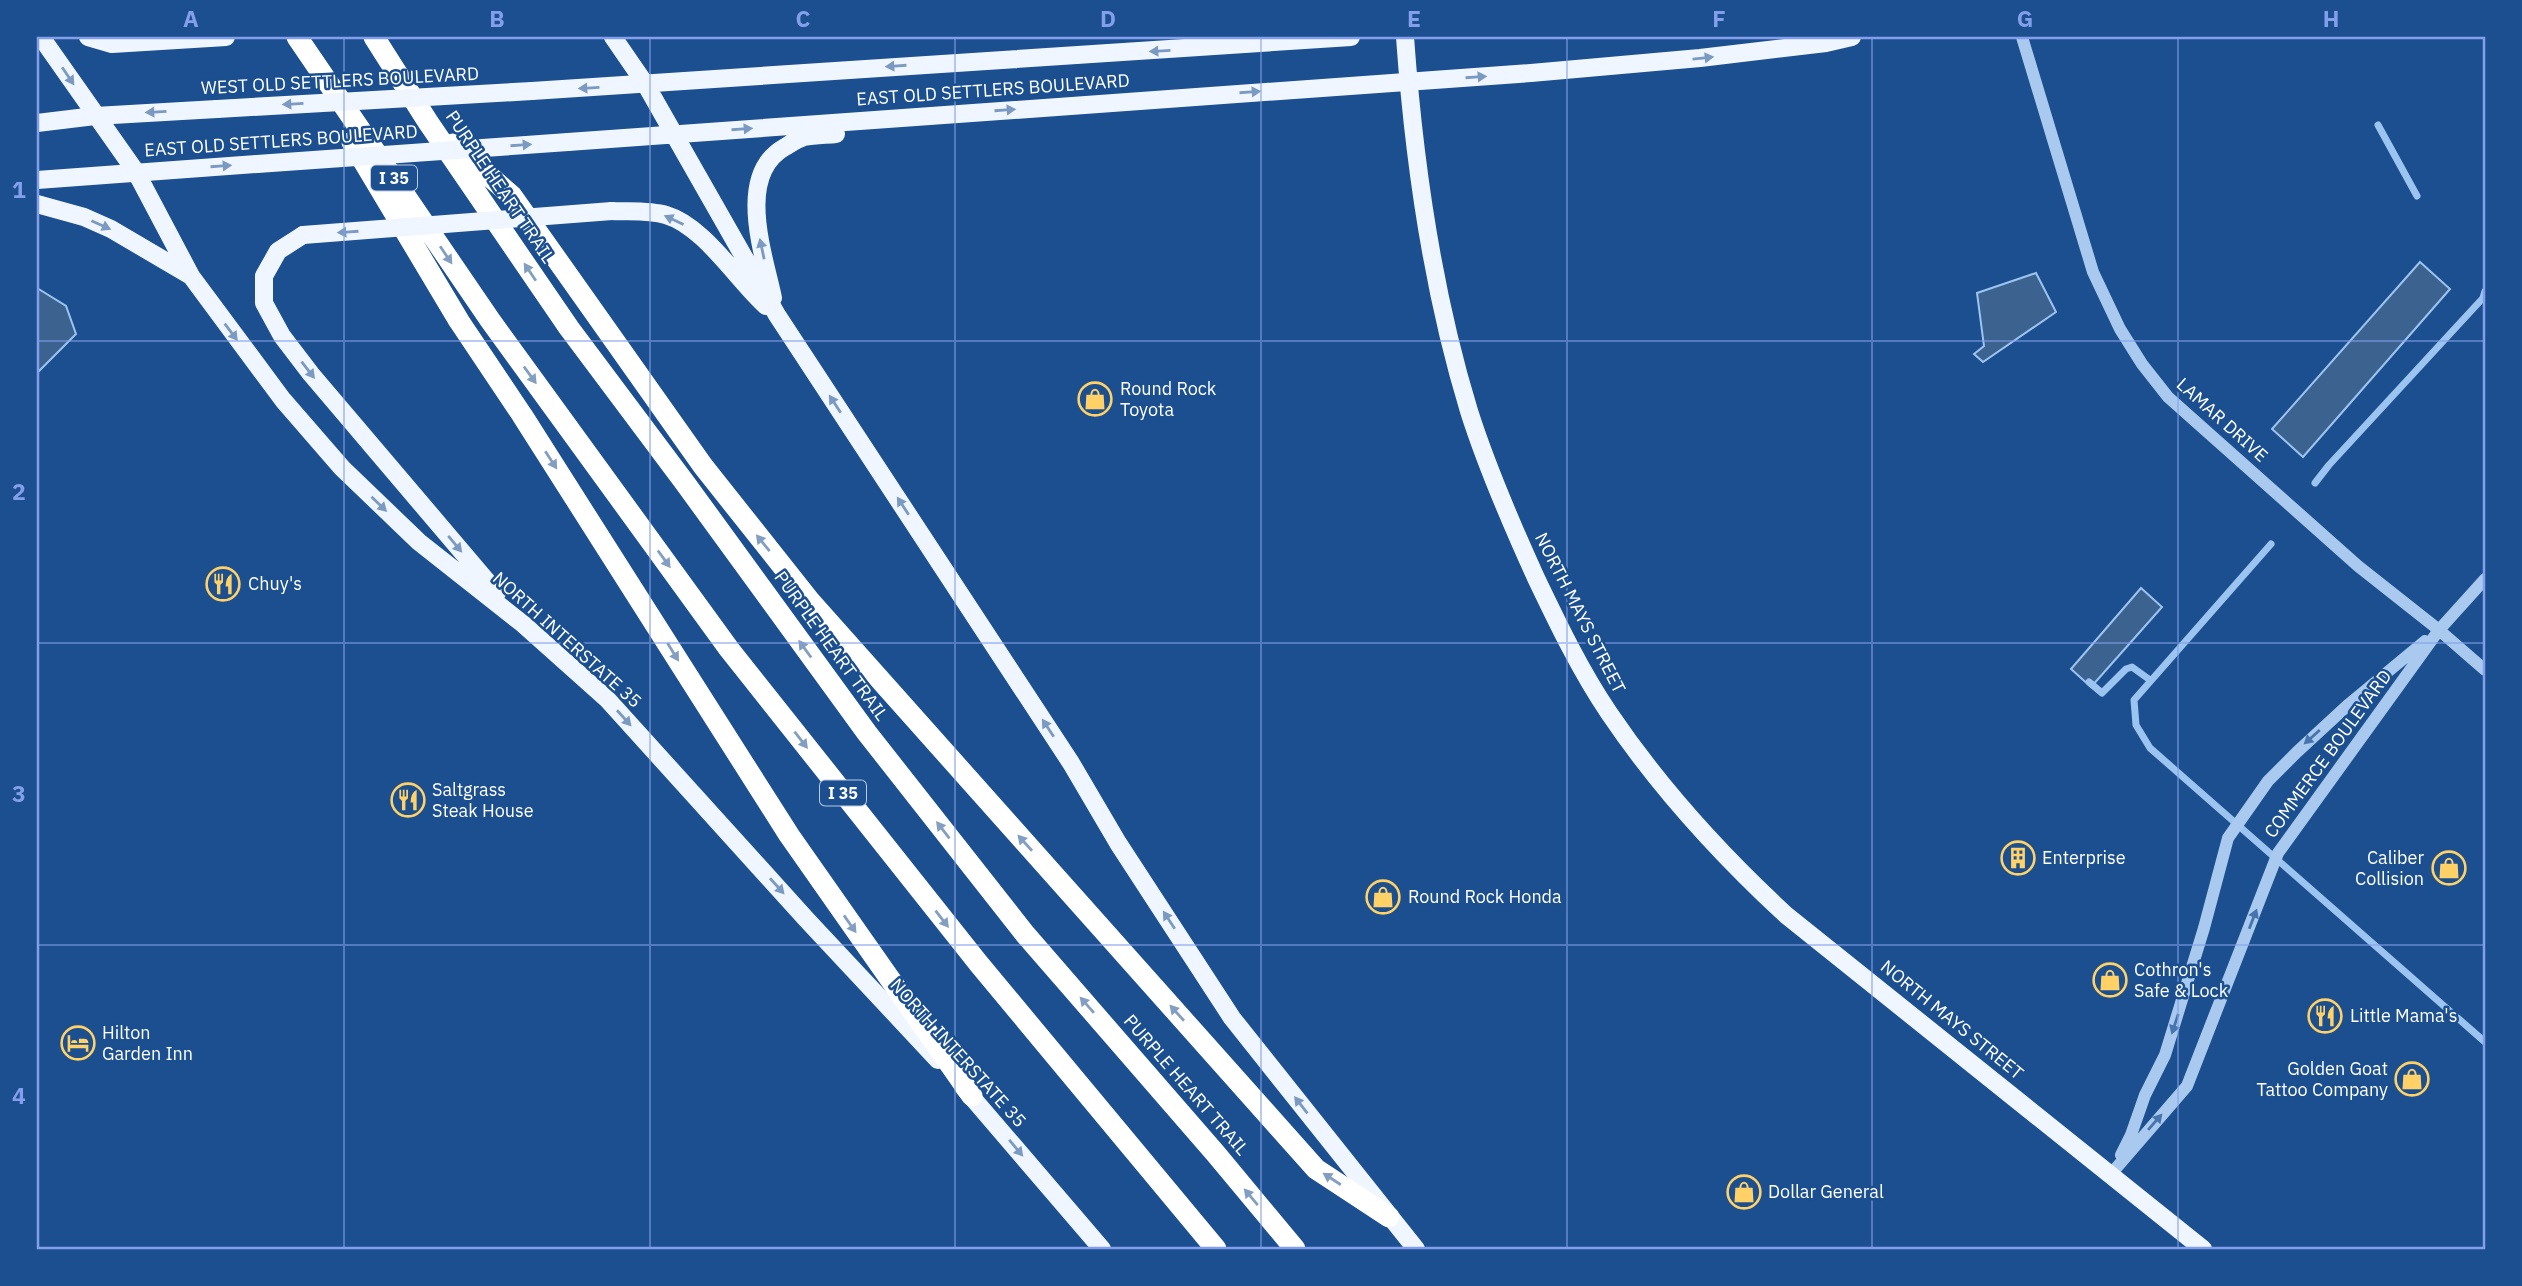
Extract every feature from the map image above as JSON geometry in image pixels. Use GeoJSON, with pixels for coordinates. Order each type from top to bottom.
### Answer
{"type":"FeatureCollection","features":[{"type":"Feature","properties":{"kind":"highway"},"geometry":{"type":"LineString","coordinates":[[288,37],[459,321],[544,449],[789,835],[972,1096]]}},
{"type":"Feature","properties":{"kind":"highway","name":"I 35"},"geometry":{"type":"LineString","coordinates":[[297,37],[490,320],[729,649],[979,964],[1216,1249]]}},
{"type":"Feature","properties":{"kind":"highway","name":"PURPLE HEART TRAIL"},"geometry":{"type":"LineString","coordinates":[[374,37],[428,122],[569,328],[867,733],[1025,934],[1295,1249]]}},
{"type":"Feature","properties":{"kind":"highway"},"geometry":{"type":"LineString","coordinates":[[428,122],[512,197],[703,467],[863,663],[1316,1169],[1389,1217]]}},
{"type":"Feature","properties":{"kind":"main road","name":"NORTH INTERSTATE 35"},"geometry":{"type":"LineString","coordinates":[[41,37],[136,172],[191,276],[283,400],[342,468],[419,542],[523,624],[607,699],[807,920],[972,1096],[1102,1249]]}},
{"type":"Feature","properties":{"kind":"main road"},"geometry":{"type":"LineString","coordinates":[[88,37],[112,44],[226,37]]}},
{"type":"Feature","properties":{"kind":"main road"},"geometry":{"type":"LineString","coordinates":[[613,37],[646,85],[777,315],[1071,763],[1118,843],[1232,1018],[1416,1249]]}},
{"type":"Feature","properties":{"kind":"main road","name":"EAST OLD SETTLERS BOULEVARD"},"geometry":{"type":"LineString","coordinates":[[646,85],[964,61],[1350,37]]}},
{"type":"Feature","properties":{"kind":"main road","name":"NORTH MAYS STREET"},"geometry":{"type":"LineString","coordinates":[[1405,37],[1417,164],[1431,250],[1449,340],[1470,412],[1512,526],[1555,618],[1609,712],[1670,795],[1786,915],[2203,1249]]}},
{"type":"Feature","properties":{"kind":"main road","name":"EAST OLD SETTLERS BOULEVARD"},"geometry":{"type":"LineString","coordinates":[[37,180],[1408,82],[1700,58],[1825,43],[1852,37]]}},
{"type":"Feature","properties":{"kind":"main road","name":"WEST OLD SETTLERS BOULEVARD"},"geometry":{"type":"LineString","coordinates":[[37,123],[95,116],[646,85]]}},
{"type":"Feature","properties":{"kind":"main road"},"geometry":{"type":"LineString","coordinates":[[777,315],[756,219],[762,171],[777,152],[802,137],[864,131],[937,115]]}},
{"type":"Feature","properties":{"kind":"main road"},"geometry":{"type":"LineString","coordinates":[[37,204],[85,217],[111,229],[191,276]]}},
{"type":"Feature","properties":{"kind":"main road"},"geometry":{"type":"LineString","coordinates":[[523,624],[282,337],[264,303],[264,276],[278,251],[303,235],[612,211],[666,215],[695,232],[747,289],[777,315]]}},
{"type":"Feature","properties":{"kind":"street","name":"LAMAR DRIVE"},"geometry":{"type":"LineString","coordinates":[[2022,37],[2093,272],[2113,317],[2142,364],[2168,397],[2358,566],[2485,670]]}},
{"type":"Feature","properties":{"kind":"street","name":"COMMERCE BOULEVARD"},"geometry":{"type":"LineString","coordinates":[[2111,1174],[2187,1086],[2278,853],[2439,630],[2485,579]]}},
{"type":"Feature","properties":{"kind":"street","name":"COMMERCE BOULEVARD"},"geometry":{"type":"LineString","coordinates":[[2111,1174],[2165,1055],[2228,838],[2268,781],[2287,761],[2348,704],[2439,630]]}},
{"type":"Feature","properties":{"kind":"water"},"geometry":{"type":"Polygon","coordinates":[[[2420,262],[2450,289],[2303,457],[2272,429],[2420,262]]]}},
{"type":"Feature","properties":{"kind":"water"},"geometry":{"type":"Polygon","coordinates":[[[2036,273],[2056,312],[1983,362],[1974,354],[1984,346],[1977,293],[2036,273]]]}},
{"type":"Feature","properties":{"kind":"water"},"geometry":{"type":"Polygon","coordinates":[[[37,288],[66,306],[76,334],[37,373],[37,288]]]}},
{"type":"Feature","properties":{"kind":"water"},"geometry":{"type":"Polygon","coordinates":[[[2141,588],[2162,607],[2091,687],[2071,669],[2141,588]]]}},
{"type":"Feature","properties":{"kind":"waterway"},"geometry":{"type":"LineString","coordinates":[[2378,125],[2417,196]]}},
{"type":"Feature","properties":{"kind":"waterway"},"geometry":{"type":"LineString","coordinates":[[2315,483],[2483,298],[2485,291]]}},
{"type":"Feature","properties":{"kind":"waterway"},"geometry":{"type":"LineString","coordinates":[[2271,544],[2134,700],[2136,725],[2150,748],[2485,1042]]}},
{"type":"Feature","properties":{"kind":"waterway"},"geometry":{"type":"LineString","coordinates":[[2089,682],[2102,693],[2126,669],[2132,667],[2150,680]]}},
{"type":"Feature","properties":{"kind":"place","name":"Round Rock Toyota"},"geometry":{"type":"Point","coordinates":[1095,399]}},
{"type":"Feature","properties":{"kind":"place","name":"Chuy's"},"geometry":{"type":"Point","coordinates":[223,584]}},
{"type":"Feature","properties":{"kind":"place","name":"Saltgrass Steak House"},"geometry":{"type":"Point","coordinates":[408,800]}},
{"type":"Feature","properties":{"kind":"place","name":"Enterprise"},"geometry":{"type":"Point","coordinates":[2018,858]}},
{"type":"Feature","properties":{"kind":"place","name":"Caliber Collision"},"geometry":{"type":"Point","coordinates":[2449,868]}},
{"type":"Feature","properties":{"kind":"place","name":"Round Rock Honda"},"geometry":{"type":"Point","coordinates":[1383,897]}},
{"type":"Feature","properties":{"kind":"place","name":"Cothron's Safe & Lock"},"geometry":{"type":"Point","coordinates":[2110,980]}},
{"type":"Feature","properties":{"kind":"place","name":"Little Mama's"},"geometry":{"type":"Point","coordinates":[2325,1016]}},
{"type":"Feature","properties":{"kind":"place","name":"Hilton Garden Inn"},"geometry":{"type":"Point","coordinates":[78,1043]}},
{"type":"Feature","properties":{"kind":"place","name":"Golden Goat Tattoo Company"},"geometry":{"type":"Point","coordinates":[2412,1079]}},
{"type":"Feature","properties":{"kind":"place","name":"Dollar General"},"geometry":{"type":"Point","coordinates":[1744,1192]}}]}
